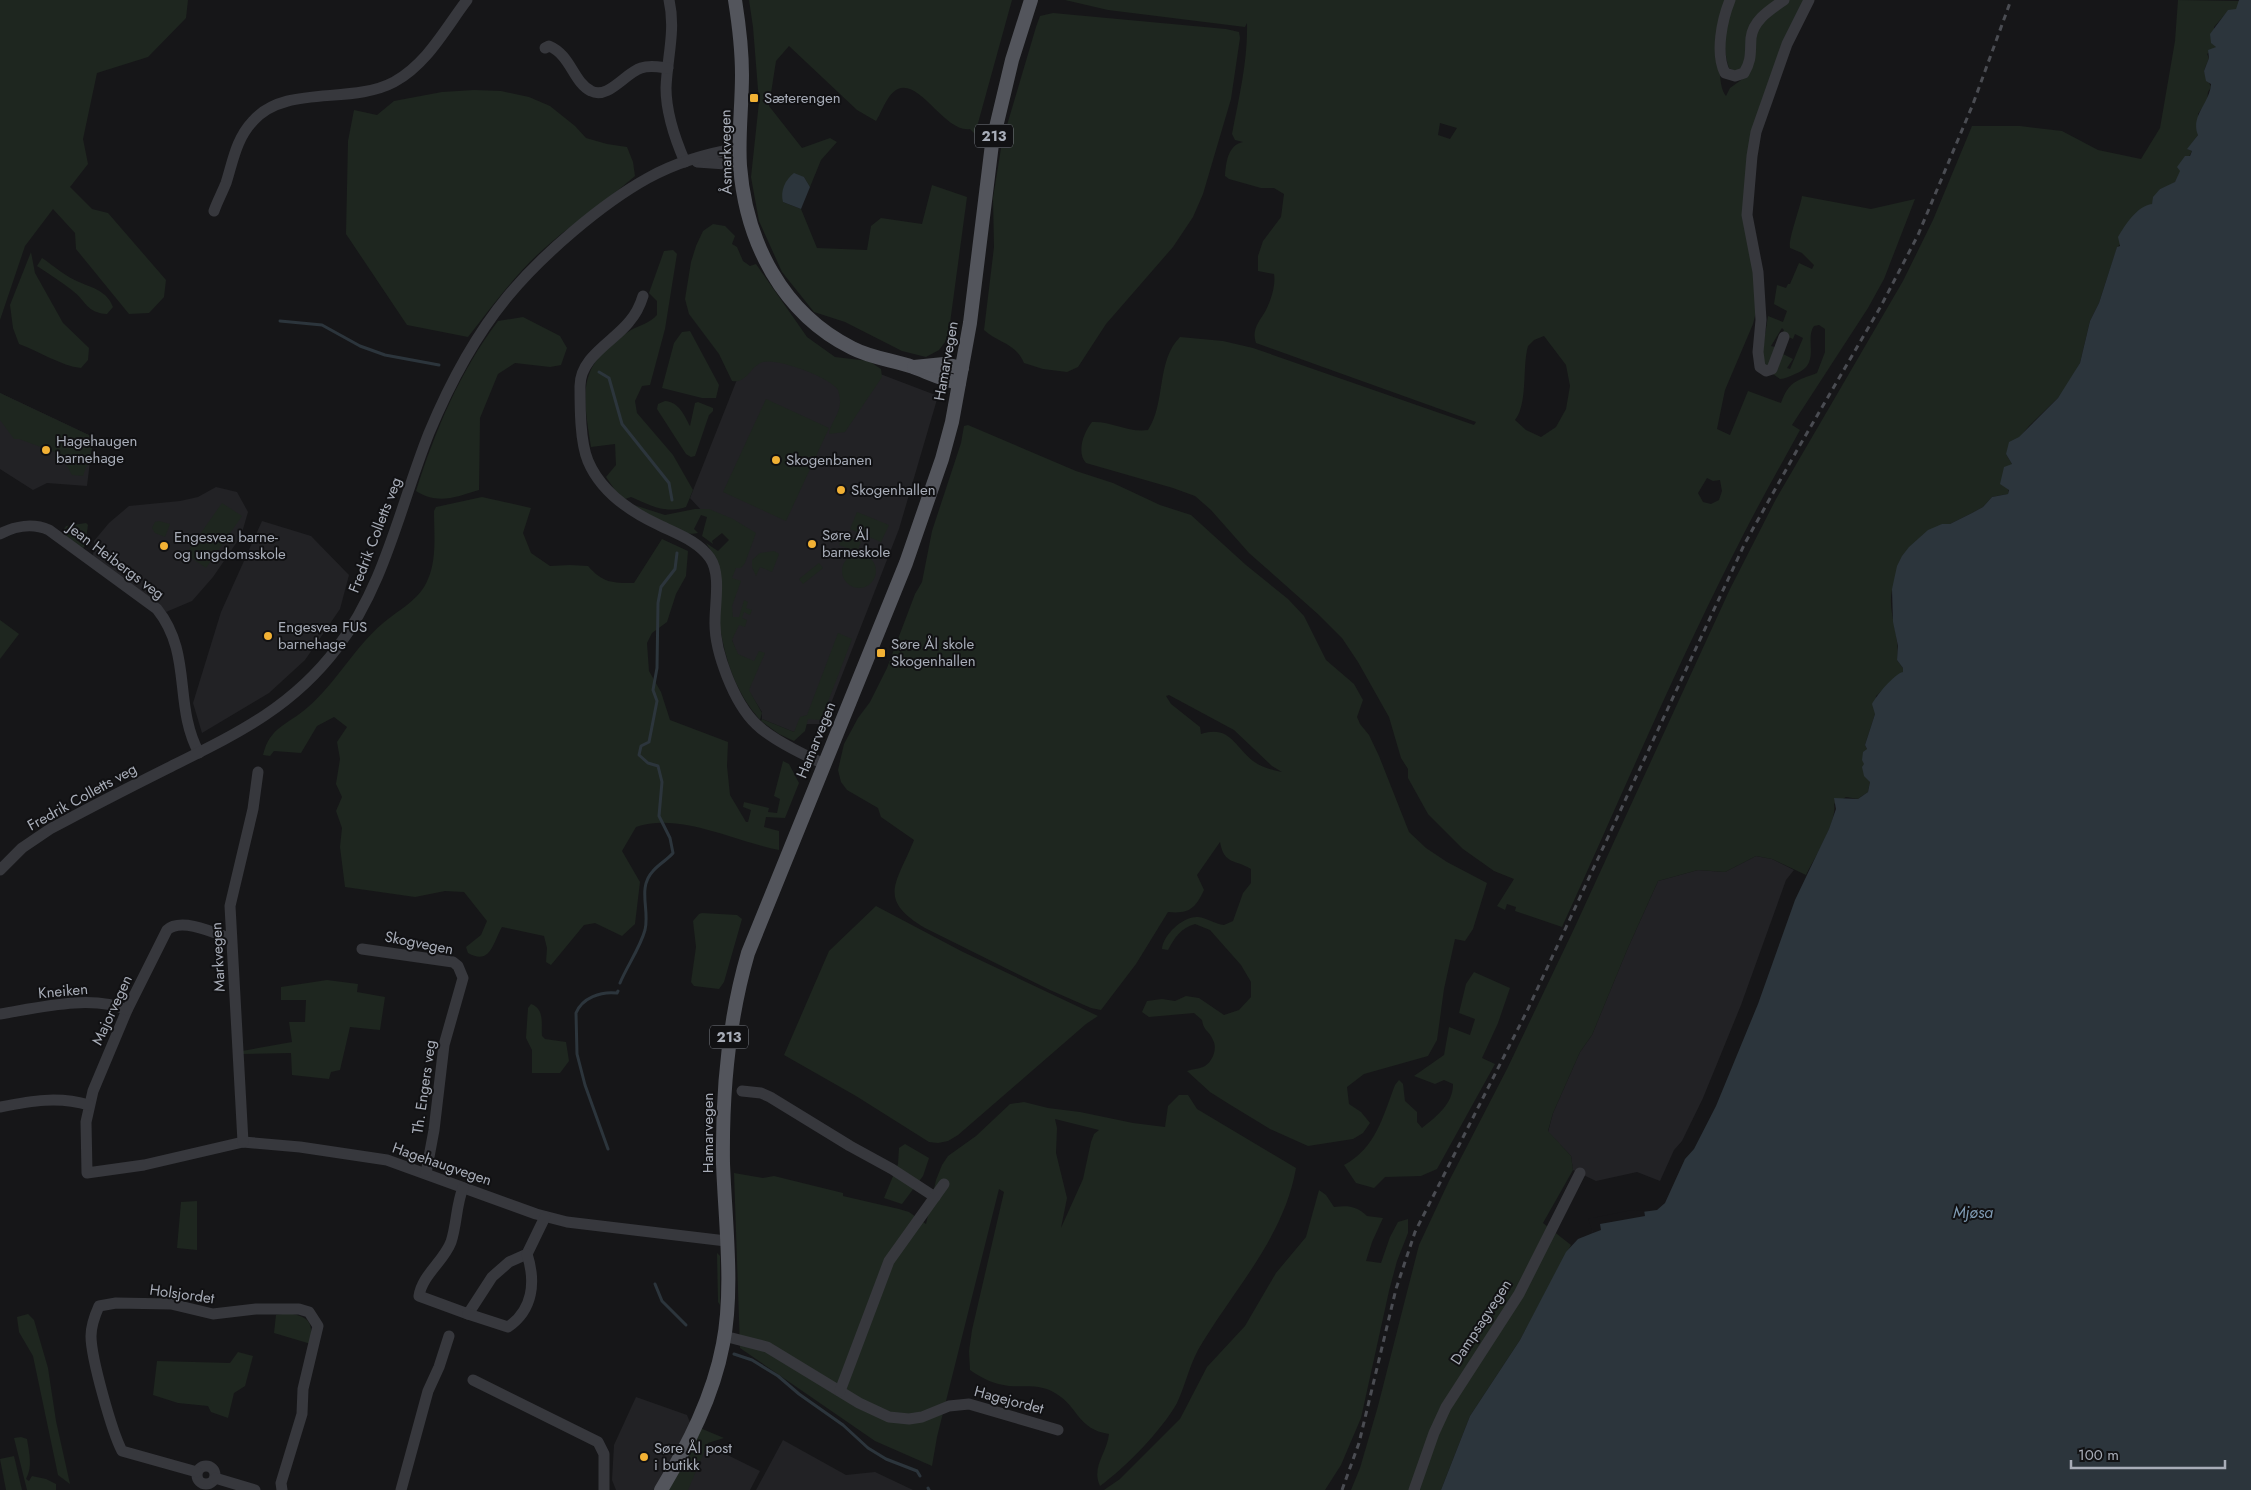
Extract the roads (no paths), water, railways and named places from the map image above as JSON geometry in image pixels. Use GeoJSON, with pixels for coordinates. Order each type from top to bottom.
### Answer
{"type":"FeatureCollection","features":[{"type":"Feature","properties":{"kind":"main road","name":"Åsmarkvegen"},"geometry":{"type":"LineString","coordinates":[[735,0],[740,26],[742,74],[740,165],[744,205],[766,263],[795,304],[824,332],[854,349],[913,367],[943,380],[959,383]]}},
{"type":"Feature","properties":{"kind":"main road","name":"Hamarvegen"},"geometry":{"type":"LineString","coordinates":[[661,1490],[704,1407],[717,1369],[724,1336],[726,1241],[724,1097],[726,1061],[734,1007],[748,953],[906,563],[929,499],[952,422],[962,368],[992,144],[1012,60],[1031,0]]}},
{"type":"Feature","properties":{"kind":"main road","name":"Åsmarkvegen"},"geometry":{"type":"LineString","coordinates":[[913,367],[944,364],[962,368]]}},
{"type":"Feature","properties":{"kind":"street"},"geometry":{"type":"LineString","coordinates":[[214,211],[226,183],[235,149],[254,120],[276,104],[289,100],[365,92],[393,82],[427,55],[467,0]]}},
{"type":"Feature","properties":{"kind":"street"},"geometry":{"type":"LineString","coordinates":[[669,0],[673,28],[666,89],[668,110],[672,128],[685,162]]}},
{"type":"Feature","properties":{"kind":"street"},"geometry":{"type":"LineString","coordinates":[[1730,0],[1720,26],[1722,62],[1725,73],[1735,76],[1744,73],[1750,62],[1751,40],[1755,25],[1766,13],[1784,0]]}},
{"type":"Feature","properties":{"kind":"street"},"geometry":{"type":"LineString","coordinates":[[1784,337],[1772,369],[1766,371],[1760,368],[1758,352],[1761,320],[1759,280],[1748,224],[1747,205],[1756,132],[1787,44],[1809,0]]}},
{"type":"Feature","properties":{"kind":"street"},"geometry":{"type":"LineString","coordinates":[[545,48],[549,46],[557,49],[584,86],[591,91],[599,93],[608,91],[628,74],[642,67],[668,68]]}},
{"type":"Feature","properties":{"kind":"street","name":"Fredrik Colletts veg"},"geometry":{"type":"LineString","coordinates":[[0,870],[22,848],[50,829],[272,712],[315,674],[337,648],[367,601],[447,394],[470,351],[508,295],[537,266],[601,210],[650,177],[685,162],[740,148]]}},
{"type":"Feature","properties":{"kind":"street","name":"Fredrik Colletts veg"},"geometry":{"type":"LineString","coordinates":[[685,162],[740,165]]}},
{"type":"Feature","properties":{"kind":"street"},"geometry":{"type":"LineString","coordinates":[[643,296],[638,310],[628,323],[594,355],[582,374],[580,395],[584,448],[588,461],[605,486],[625,507],[698,546],[710,558],[715,573],[716,642],[724,668],[739,700],[748,715],[767,733],[824,764]]}},
{"type":"Feature","properties":{"kind":"street","name":"Jean Heibergs veg"},"geometry":{"type":"LineString","coordinates":[[0,534],[15,527],[29,526],[49,530],[157,609],[168,622],[177,644],[189,735],[199,752]]}},
{"type":"Feature","properties":{"kind":"street","name":"Markvegen"},"geometry":{"type":"LineString","coordinates":[[243,1142],[230,906],[253,809],[258,772]]}},
{"type":"Feature","properties":{"kind":"street","name":"Majorvegen"},"geometry":{"type":"LineString","coordinates":[[87,1173],[86,1122],[89,1106],[127,1010],[163,938],[172,925],[185,924],[231,938]]}},
{"type":"Feature","properties":{"kind":"street","name":"Skogvegen"},"geometry":{"type":"LineString","coordinates":[[362,949],[453,962],[458,966],[463,978]]}},
{"type":"Feature","properties":{"kind":"street","name":"Th. Engers veg"},"geometry":{"type":"LineString","coordinates":[[426,1173],[434,1130],[444,1045],[463,978]]}},
{"type":"Feature","properties":{"kind":"street","name":"Kneiken"},"geometry":{"type":"LineString","coordinates":[[0,1014],[92,1003],[111,1004],[127,1010]]}},
{"type":"Feature","properties":{"kind":"street"},"geometry":{"type":"LineString","coordinates":[[742,1091],[770,1096],[935,1197]]}},
{"type":"Feature","properties":{"kind":"street"},"geometry":{"type":"LineString","coordinates":[[0,1107],[50,1099],[62,1099],[89,1106]]}},
{"type":"Feature","properties":{"kind":"street","name":"Hagehaugvegen"},"geometry":{"type":"LineString","coordinates":[[87,1173],[144,1165],[243,1142],[300,1147],[382,1159],[426,1173],[545,1217],[599,1227],[726,1241]]}},
{"type":"Feature","properties":{"kind":"street","name":"Dampsagvegen"},"geometry":{"type":"LineString","coordinates":[[1414,1490],[1434,1433],[1446,1407],[1519,1294],[1580,1173]]}},
{"type":"Feature","properties":{"kind":"street"},"geometry":{"type":"LineString","coordinates":[[840,1391],[889,1262],[906,1234],[944,1184]]}},
{"type":"Feature","properties":{"kind":"street"},"geometry":{"type":"LineString","coordinates":[[464,1188],[460,1197],[451,1241],[425,1280],[419,1296],[468,1314],[508,1327],[526,1310],[532,1289],[532,1276],[527,1254],[545,1217]]}},
{"type":"Feature","properties":{"kind":"street"},"geometry":{"type":"LineString","coordinates":[[468,1314],[492,1277],[509,1262],[527,1254]]}},
{"type":"Feature","properties":{"kind":"street","name":"Holsjordet"},"geometry":{"type":"LineString","coordinates":[[197,1472],[122,1451],[114,1429],[93,1350],[91,1335],[98,1306],[116,1303],[171,1304],[213,1314],[279,1308],[298,1309],[309,1312],[318,1326],[317,1336],[303,1388],[302,1414],[279,1488]]}},
{"type":"Feature","properties":{"kind":"street"},"geometry":{"type":"LineString","coordinates":[[401,1490],[428,1391],[439,1367],[449,1336]]}},
{"type":"Feature","properties":{"kind":"street","name":"Hagejordet"},"geometry":{"type":"LineString","coordinates":[[724,1336],[767,1347],[880,1414],[896,1418],[922,1417],[949,1406],[969,1404],[1058,1430]]}},
{"type":"Feature","properties":{"kind":"street"},"geometry":{"type":"LineString","coordinates":[[473,1380],[598,1442],[604,1454],[604,1490]]}},
{"type":"Feature","properties":{"kind":"street"},"geometry":{"type":"LineString","coordinates":[[201,1466],[208,1466],[214,1470],[214,1478],[212,1482],[202,1487],[197,1478],[197,1472],[201,1466]]}},
{"type":"Feature","properties":{"kind":"street"},"geometry":{"type":"LineString","coordinates":[[214,1478],[255,1490]]}},
{"type":"Feature","properties":{"kind":"water","name":"Mjøsa"},"geometry":{"type":"Polygon","coordinates":[[[2239,0],[2251,0],[2251,1490],[1441,1490],[1470,1416],[1520,1340],[1566,1252],[1578,1239],[1593,1233],[1590,1219],[1657,1210],[1665,1203],[1685,1159],[1694,1149],[1716,1106],[1758,1004],[1795,900],[1829,829],[1836,809],[1834,798],[1858,799],[1868,792],[1870,782],[1864,776],[1862,760],[1863,752],[1867,749],[1865,745],[1875,714],[1872,704],[1890,681],[1903,672],[1903,668],[1897,660],[1898,646],[1893,622],[1892,589],[1897,566],[1909,547],[1928,530],[1942,524],[1950,524],[1972,513],[1983,507],[1992,497],[2008,494],[2009,490],[2000,484],[2004,467],[2012,464],[2006,454],[2009,442],[2019,437],[2058,398],[2080,363],[2090,321],[2099,303],[2117,247],[2120,246],[2118,237],[2136,212],[2152,204],[2153,197],[2160,189],[2175,182],[2180,171],[2177,167],[2185,156],[2190,156],[2192,151],[2187,149],[2198,135],[2196,128],[2198,116],[2210,91],[2211,84],[2206,81],[2204,71],[2209,58],[2208,50],[2216,47],[2211,43],[2210,34],[2228,10],[2236,9],[2239,0]]]}},
{"type":"Feature","properties":{"kind":"water"},"geometry":{"type":"Polygon","coordinates":[[[794,173],[804,177],[810,187],[801,209],[783,202],[784,186],[794,173]]]}},
{"type":"Feature","properties":{"kind":"waterway"},"geometry":{"type":"LineString","coordinates":[[280,321],[322,325],[360,346],[385,355],[439,365]]}},
{"type":"Feature","properties":{"kind":"waterway"},"geometry":{"type":"LineString","coordinates":[[599,372],[609,378],[622,424],[669,483],[672,500]]}},
{"type":"Feature","properties":{"kind":"waterway"},"geometry":{"type":"LineString","coordinates":[[620,983],[645,930],[645,892],[648,878],[673,853],[670,838],[659,816],[662,782],[658,766],[648,763],[639,755],[641,746],[649,742],[657,701],[653,690],[657,668],[658,603],[661,587],[675,569],[677,553]]}},
{"type":"Feature","properties":{"kind":"waterway"},"geometry":{"type":"LineString","coordinates":[[608,1149],[585,1085],[577,1054],[576,1013],[587,1000],[599,994],[617,993],[618,991]]}},
{"type":"Feature","properties":{"kind":"waterway"},"geometry":{"type":"LineString","coordinates":[[655,1284],[662,1301],[686,1325]]}},
{"type":"Feature","properties":{"kind":"waterway"},"geometry":{"type":"LineString","coordinates":[[734,1354],[752,1360],[778,1376],[799,1394],[843,1425],[868,1448],[886,1459],[917,1471],[920,1476]]}},
{"type":"Feature","properties":{"kind":"railway"},"geometry":{"type":"LineString","coordinates":[[1342,1490],[1359,1443],[1396,1289],[1415,1232],[1527,1011],[1745,543],[1881,306],[1918,235],[1973,104],[2011,0]]}},
{"type":"Feature","properties":{"kind":"place","name":"Sæterengen"},"geometry":{"type":"Point","coordinates":[754,98]}},
{"type":"Feature","properties":{"kind":"place","name":"Hagehaugen barnehage"},"geometry":{"type":"Point","coordinates":[46,450]}},
{"type":"Feature","properties":{"kind":"place","name":"Skogenbanen"},"geometry":{"type":"Point","coordinates":[776,460]}},
{"type":"Feature","properties":{"kind":"place","name":"Skogenhallen"},"geometry":{"type":"Point","coordinates":[841,490]}},
{"type":"Feature","properties":{"kind":"place","name":"Søre Ål barneskole"},"geometry":{"type":"Point","coordinates":[812,544]}},
{"type":"Feature","properties":{"kind":"place","name":"Engesvea barne- og ungdomsskole"},"geometry":{"type":"Point","coordinates":[164,546]}},
{"type":"Feature","properties":{"kind":"place","name":"Engesvea FUS barnehage"},"geometry":{"type":"Point","coordinates":[268,636]}},
{"type":"Feature","properties":{"kind":"place","name":"Søre Ål skole Skogenhallen"},"geometry":{"type":"Point","coordinates":[881,653]}},
{"type":"Feature","properties":{"kind":"place","name":"Søre Ål post i butikk"},"geometry":{"type":"Point","coordinates":[644,1457]}}]}
